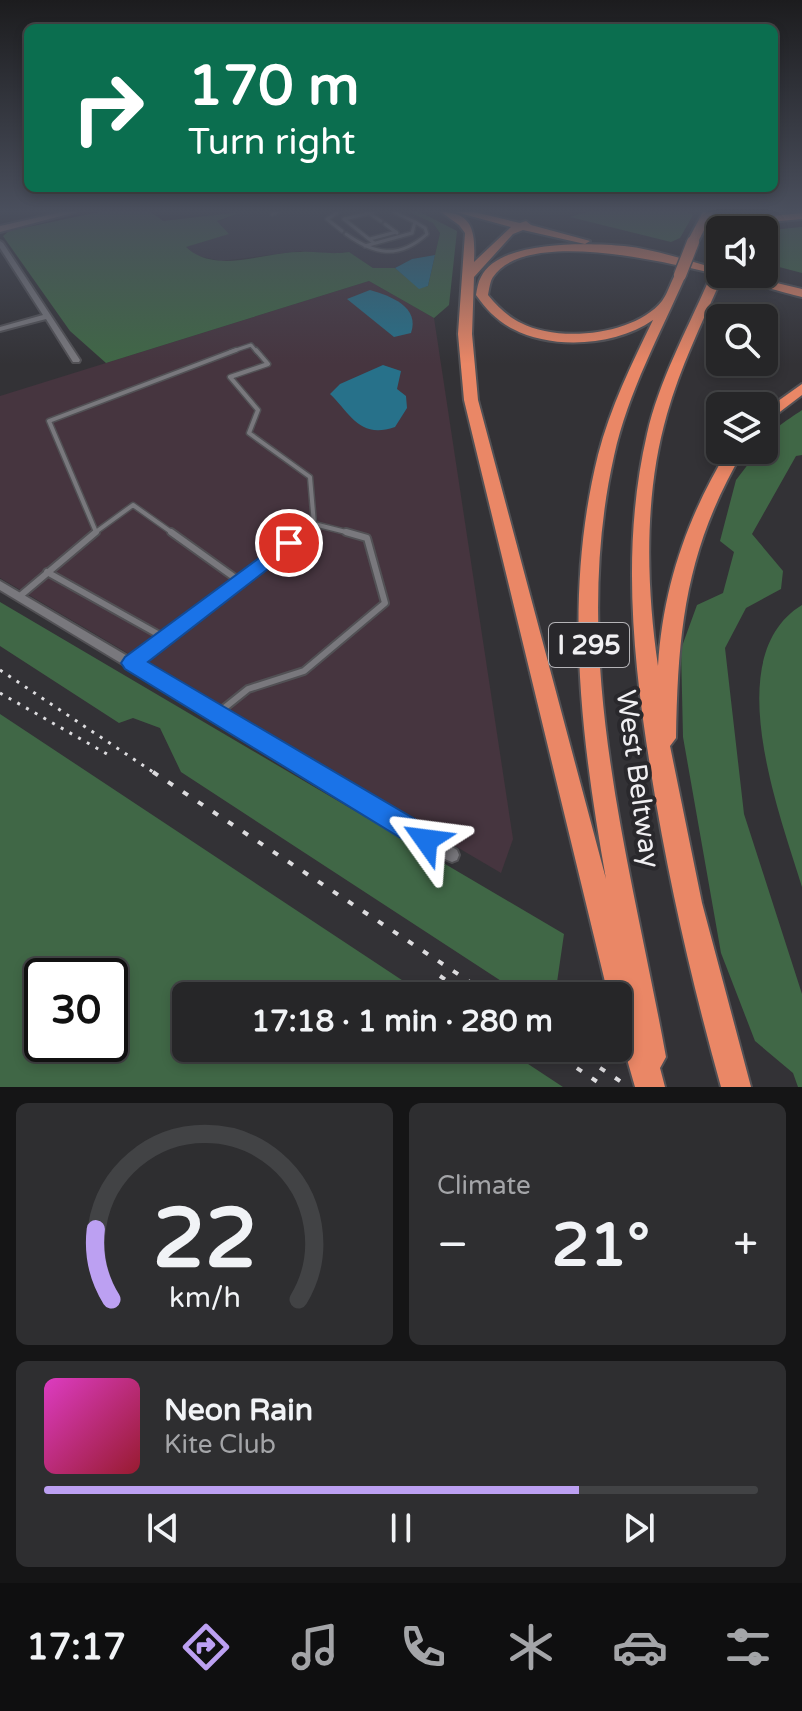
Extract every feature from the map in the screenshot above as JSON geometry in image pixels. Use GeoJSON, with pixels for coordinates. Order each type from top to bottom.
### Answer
{"type":"FeatureCollection","features":[{"type":"Feature","properties":{"kind":"highway"},"geometry":{"type":"LineString","coordinates":[[469,263],[465,334],[471,400],[628,982]]}},
{"type":"Feature","properties":{"kind":"highway"},"geometry":{"type":"LineString","coordinates":[[468,276],[478,263]]}},
{"type":"Feature","properties":{"kind":"highway"},"geometry":{"type":"LineString","coordinates":[[508,263],[487,276],[482,295],[495,312],[517,325],[573,337],[622,331],[657,313],[668,302]]}},
{"type":"Feature","properties":{"kind":"highway"},"geometry":{"type":"LineString","coordinates":[[679,263],[706,269]]}},
{"type":"Feature","properties":{"kind":"highway"},"geometry":{"type":"LineString","coordinates":[[683,263],[706,269]]}},
{"type":"Feature","properties":{"kind":"highway","name":"West Beltway"},"geometry":{"type":"LineString","coordinates":[[630,982],[597,762],[588,612],[597,495],[606,455],[618,416],[685,263]]}},
{"type":"Feature","properties":{"kind":"highway"},"geometry":{"type":"LineString","coordinates":[[778,279],[802,284]]}},
{"type":"Feature","properties":{"kind":"highway"},"geometry":{"type":"LineString","coordinates":[[778,287],[802,293]]}},
{"type":"Feature","properties":{"kind":"highway","name":"West Beltway"},"geometry":{"type":"LineString","coordinates":[[713,288],[655,431],[643,495],[639,576],[646,677],[686,902],[736,1087]]}},
{"type":"Feature","properties":{"kind":"highway"},"geometry":{"type":"LineString","coordinates":[[778,408],[802,388]]}},
{"type":"Feature","properties":{"kind":"highway"},"geometry":{"type":"LineString","coordinates":[[664,781],[666,673],[674,598],[688,542],[710,488],[726,464]]}},
{"type":"Feature","properties":{"kind":"highway","name":"West Beltway"},"geometry":{"type":"LineString","coordinates":[[632,996],[656,1087]]}},
{"type":"Feature","properties":{"kind":"highway"},"geometry":{"type":"LineString","coordinates":[[632,997],[650,1087]]}},
{"type":"Feature","properties":{"kind":"street"},"geometry":{"type":"LineString","coordinates":[[13,263],[76,360]]}},
{"type":"Feature","properties":{"kind":"street"},"geometry":{"type":"LineString","coordinates":[[0,329],[47,316]]}},
{"type":"Feature","properties":{"kind":"street"},"geometry":{"type":"LineString","coordinates":[[0,585],[452,855]]}},
{"type":"Feature","properties":{"kind":"lane"},"geometry":{"type":"LineString","coordinates":[[96,532],[49,421],[180,369],[251,345],[268,364],[230,377],[258,410],[249,433],[310,477],[314,524]]}},
{"type":"Feature","properties":{"kind":"lane"},"geometry":{"type":"LineString","coordinates":[[19,596],[133,505],[238,580]]}},
{"type":"Feature","properties":{"kind":"lane"},"geometry":{"type":"LineString","coordinates":[[132,663],[314,524]]}},
{"type":"Feature","properties":{"kind":"lane"},"geometry":{"type":"LineString","coordinates":[[217,715],[248,689],[304,671],[385,603],[367,538],[314,524]]}},
{"type":"Feature","properties":{"kind":"lane"},"geometry":{"type":"LineString","coordinates":[[47,572],[163,637]]}},
{"type":"Feature","properties":{"kind":"shaded area"},"geometry":{"type":"Polygon","coordinates":[[[365,263],[405,263],[395,268],[373,268],[365,263]]]}},
{"type":"Feature","properties":{"kind":"shaded area"},"geometry":{"type":"Polygon","coordinates":[[[369,281],[434,318],[513,839],[501,873],[0,578],[0,396],[369,281]]]}},
{"type":"Feature","properties":{"kind":"green space"},"geometry":{"type":"Polygon","coordinates":[[[22,263],[365,263],[373,268],[395,268],[419,288],[428,286],[433,263],[454,263],[449,305],[434,318],[369,281],[106,363],[70,331],[22,263]]]}},
{"type":"Feature","properties":{"kind":"green space"},"geometry":{"type":"Polygon","coordinates":[[[778,263],[802,263],[802,273],[778,267],[778,263]]]}},
{"type":"Feature","properties":{"kind":"green space"},"geometry":{"type":"Polygon","coordinates":[[[802,410],[802,455],[796,456],[752,534],[783,571],[781,589],[746,608],[725,648],[744,814],[802,994],[802,1087],[798,1087],[793,1073],[755,1041],[721,953],[683,737],[681,649],[697,605],[723,593],[734,552],[720,541],[736,480],[748,464],[778,464],[778,427],[802,410]]]}},
{"type":"Feature","properties":{"kind":"green space"},"geometry":{"type":"Polygon","coordinates":[[[0,602],[564,934],[557,982],[503,982],[181,772],[160,728],[133,718],[119,723],[0,646],[0,602]]]}},
{"type":"Feature","properties":{"kind":"green space"},"geometry":{"type":"Polygon","coordinates":[[[802,605],[802,887],[770,779],[762,738],[759,697],[763,660],[777,629],[802,605]]]}},
{"type":"Feature","properties":{"kind":"green space"},"geometry":{"type":"Polygon","coordinates":[[[0,714],[405,982],[172,982],[172,1062],[525,1062],[563,1087],[0,1087],[0,714]]]}},
{"type":"Feature","properties":{"kind":"water"},"geometry":{"type":"Polygon","coordinates":[[[405,263],[433,263],[428,286],[419,289],[395,268],[405,263]]]}},
{"type":"Feature","properties":{"kind":"water"},"geometry":{"type":"Polygon","coordinates":[[[370,290],[395,299],[408,310],[413,324],[411,333],[394,337],[347,299],[370,290]]]}},
{"type":"Feature","properties":{"kind":"water"},"geometry":{"type":"Polygon","coordinates":[[[383,365],[401,371],[397,389],[406,396],[407,408],[395,427],[373,430],[357,422],[330,394],[340,384],[383,365]]]}},
{"type":"Feature","properties":{"kind":"railway"},"geometry":{"type":"LineString","coordinates":[[0,670],[153,772]]}},
{"type":"Feature","properties":{"kind":"railway"},"geometry":{"type":"LineString","coordinates":[[0,693],[107,754]]}},
{"type":"Feature","properties":{"kind":"railway"},"geometry":{"type":"LineString","coordinates":[[153,772],[470,982]]}},
{"type":"Feature","properties":{"kind":"railway"},"geometry":{"type":"LineString","coordinates":[[440,976],[449,982]]}},
{"type":"Feature","properties":{"kind":"railway"},"geometry":{"type":"LineString","coordinates":[[568,1062],[605,1087]]}},
{"type":"Feature","properties":{"kind":"railway"},"geometry":{"type":"LineString","coordinates":[[591,1062],[629,1087]]}},
{"type":"Feature","properties":{"kind":"route"},"geometry":{"type":"LineString","coordinates":[[289,543],[145,650],[132,663],[426,840]]}}]}
